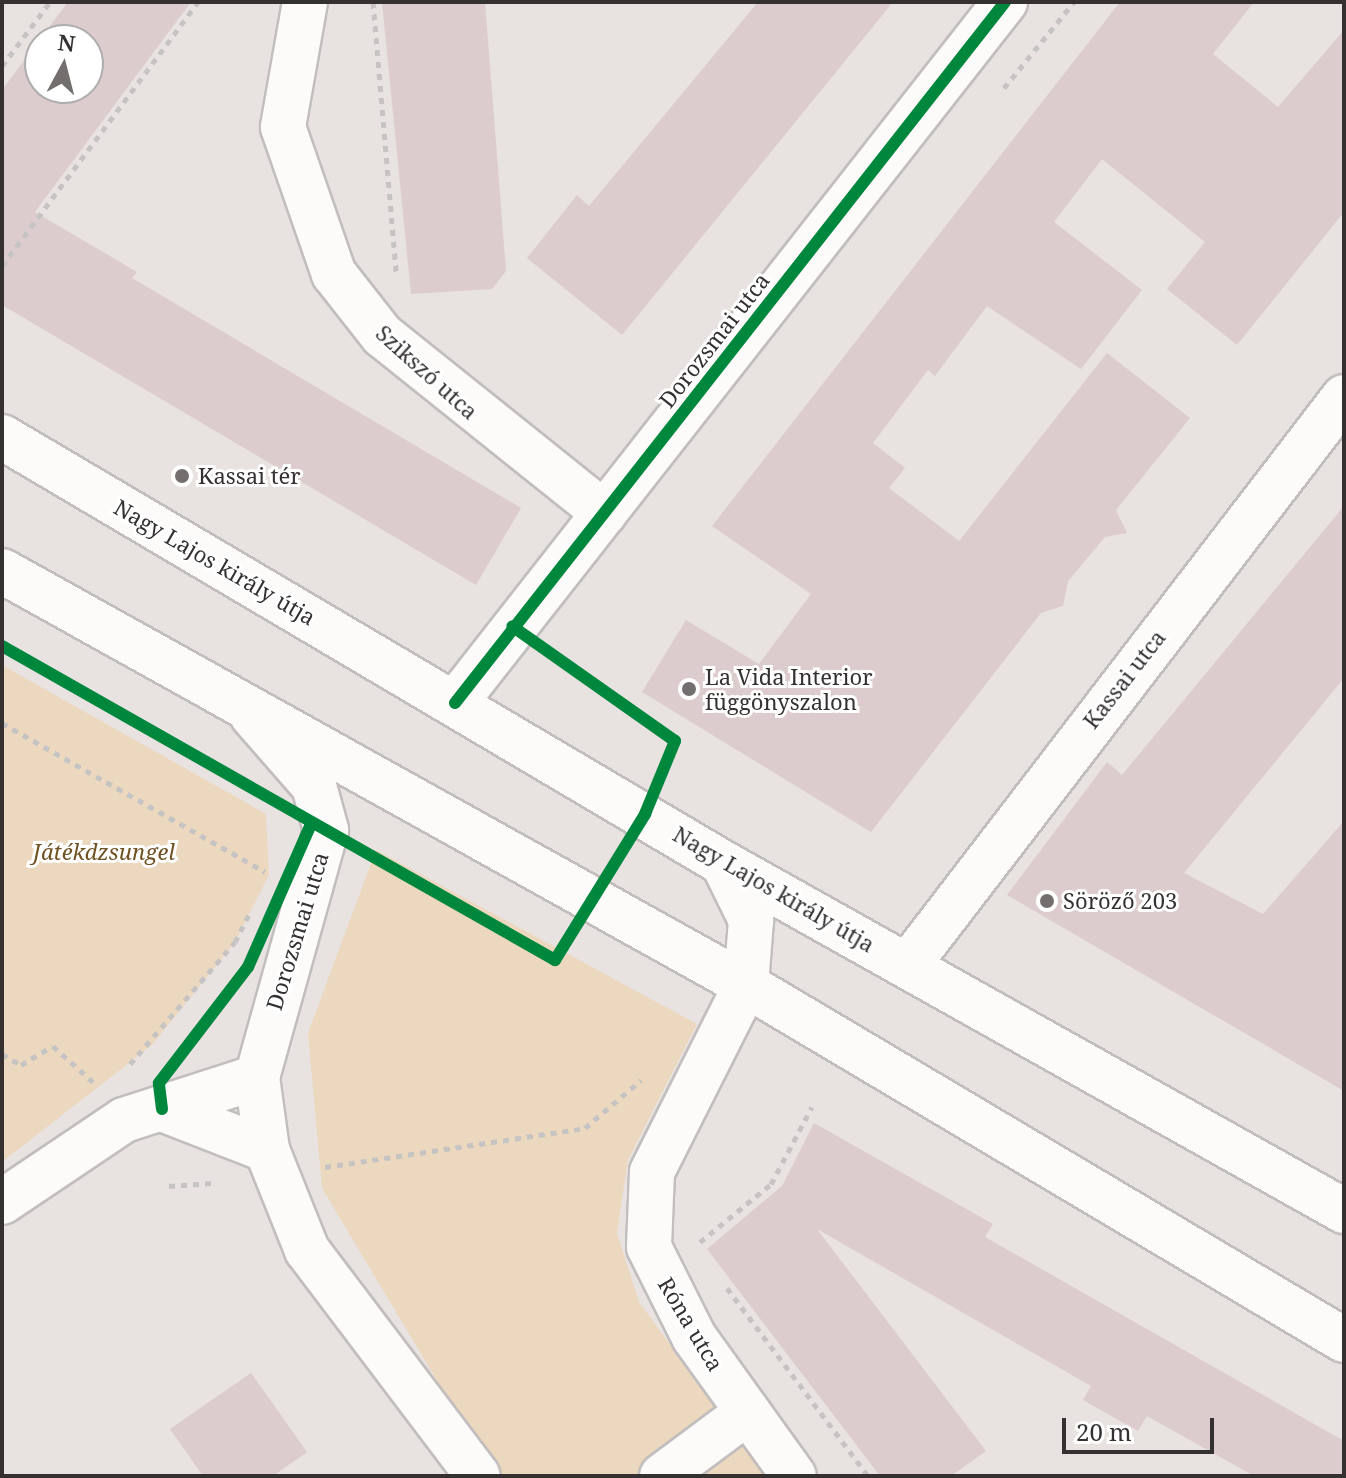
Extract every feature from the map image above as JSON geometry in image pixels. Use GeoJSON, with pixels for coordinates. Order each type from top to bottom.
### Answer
{"type":"FeatureCollection","features":[{"type":"Feature","properties":{"kind":"street","name":"Szikszó utca"},"geometry":{"type":"LineString","coordinates":[[305,2],[283,127],[334,274],[382,335],[604,513]]}},
{"type":"Feature","properties":{"kind":"street","name":"Dorozsmai utca"},"geometry":{"type":"LineString","coordinates":[[455,703],[1005,2]]}},
{"type":"Feature","properties":{"kind":"street","name":"Kassai utca"},"geometry":{"type":"LineString","coordinates":[[908,965],[1344,397]]}},
{"type":"Feature","properties":{"kind":"street","name":"Nagy Lajos király útja"},"geometry":{"type":"LineString","coordinates":[[2,437],[723,863],[1344,1211]]}},
{"type":"Feature","properties":{"kind":"street"},"geometry":{"type":"LineString","coordinates":[[2,571],[251,714],[746,985],[1344,1340]]}},
{"type":"Feature","properties":{"kind":"street","name":"Dorozsmai utca"},"geometry":{"type":"LineString","coordinates":[[251,714],[314,786],[326,830],[257,1077],[271,1164]]}},
{"type":"Feature","properties":{"kind":"street","name":"Róna utca"},"geometry":{"type":"LineString","coordinates":[[723,863],[751,920],[746,985],[729,1025],[657,1161],[646,1216],[666,1289],[794,1476]]}},
{"type":"Feature","properties":{"kind":"street"},"geometry":{"type":"LineString","coordinates":[[729,1025],[758,1008],[810,1023]]}},
{"type":"Feature","properties":{"kind":"street"},"geometry":{"type":"LineString","coordinates":[[2,1202],[124,1120],[257,1077]]}},
{"type":"Feature","properties":{"kind":"street"},"geometry":{"type":"LineString","coordinates":[[162,1109],[271,1164],[307,1250],[478,1476]]}},
{"type":"Feature","properties":{"kind":"street"},"geometry":{"type":"LineString","coordinates":[[662,1476],[748,1412]]}},
{"type":"Feature","properties":{"kind":"path"},"geometry":{"type":"LineString","coordinates":[[2,66],[50,2]]}},
{"type":"Feature","properties":{"kind":"path"},"geometry":{"type":"LineString","coordinates":[[2,266],[198,2]]}},
{"type":"Feature","properties":{"kind":"path"},"geometry":{"type":"LineString","coordinates":[[373,2],[397,282]]}},
{"type":"Feature","properties":{"kind":"path"},"geometry":{"type":"LineString","coordinates":[[2,723],[269,875]]}},
{"type":"Feature","properties":{"kind":"path"},"geometry":{"type":"LineString","coordinates":[[262,888],[274,863]]}},
{"type":"Feature","properties":{"kind":"path"},"geometry":{"type":"LineString","coordinates":[[121,1072],[152,1045],[235,942],[256,902]]}},
{"type":"Feature","properties":{"kind":"path"},"geometry":{"type":"LineString","coordinates":[[2,1054],[21,1065],[53,1046],[100,1090],[111,1081]]}},
{"type":"Feature","properties":{"kind":"path"},"geometry":{"type":"LineString","coordinates":[[169,1186],[271,1164],[404,1149],[530,1141],[585,1128],[619,1105],[651,1066]]}},
{"type":"Feature","properties":{"kind":"path"},"geometry":{"type":"LineString","coordinates":[[704,1258],[695,1245],[771,1184],[812,1107]]}},
{"type":"Feature","properties":{"kind":"path"},"geometry":{"type":"LineString","coordinates":[[722,1282],[868,1476]]}},
{"type":"Feature","properties":{"kind":"green space","name":"Játékdzsungel"},"geometry":{"type":"Polygon","coordinates":[[[2,665],[266,814],[269,875],[235,942],[152,1045],[2,1162],[2,665]]]}},
{"type":"Feature","properties":{"kind":"green space"},"geometry":{"type":"Polygon","coordinates":[[[376,850],[697,1024],[628,1160],[617,1233],[639,1302],[766,1476],[494,1476],[322,1188],[308,1033],[376,850]]]}},
{"type":"Feature","properties":{"kind":"building"},"geometry":{"type":"Polygon","coordinates":[[[68,2],[191,2],[35,212],[137,272],[132,278],[521,508],[476,585],[2,305],[2,90],[24,61],[24,104],[104,104],[104,24],[52,24],[68,2]]]}},
{"type":"Feature","properties":{"kind":"building"},"geometry":{"type":"Polygon","coordinates":[[[382,2],[485,2],[506,271],[492,289],[411,294],[382,2]]]}},
{"type":"Feature","properties":{"kind":"building"},"geometry":{"type":"Polygon","coordinates":[[[758,2],[893,2],[622,335],[527,258],[577,195],[589,206],[758,2]]]}},
{"type":"Feature","properties":{"kind":"building"},"geometry":{"type":"Polygon","coordinates":[[[1120,2],[1254,2],[1213,54],[1278,107],[1344,30],[1344,212],[1237,345],[1167,289],[1205,242],[1102,159],[1054,222],[1142,290],[1081,369],[987,306],[935,376],[928,370],[873,443],[905,468],[889,488],[959,541],[1107,353],[1190,418],[1116,510],[1127,533],[1105,537],[1068,581],[1063,606],[1041,613],[871,832],[642,692],[686,620],[759,664],[811,594],[712,526],[1120,2]]]}},
{"type":"Feature","properties":{"kind":"building"},"geometry":{"type":"Polygon","coordinates":[[[1344,506],[1344,678],[1184,873],[1263,914],[1344,821],[1344,1091],[1007,895],[1107,762],[1122,775],[1344,506]]]}},
{"type":"Feature","properties":{"kind":"building"},"geometry":{"type":"Polygon","coordinates":[[[814,1123],[993,1224],[985,1237],[1344,1441],[1344,1476],[1254,1476],[1147,1416],[1138,1431],[1083,1400],[1091,1386],[817,1229],[986,1451],[951,1476],[880,1476],[707,1249],[782,1186],[814,1123]]]}},
{"type":"Feature","properties":{"kind":"building"},"geometry":{"type":"Polygon","coordinates":[[[251,1373],[307,1452],[273,1476],[203,1476],[170,1429],[251,1373]]]}},
{"type":"Feature","properties":{"kind":"cycle path"},"geometry":{"type":"LineString","coordinates":[[455,703],[1005,2]]}},
{"type":"Feature","properties":{"kind":"cycle path"},"geometry":{"type":"LineString","coordinates":[[2,646],[555,960],[645,814],[675,741],[512,626]]}},
{"type":"Feature","properties":{"kind":"cycle path"},"geometry":{"type":"LineString","coordinates":[[162,1109],[159,1083],[248,967],[311,824]]}},
{"type":"Feature","properties":{"kind":"place","name":"Kassai tér"},"geometry":{"type":"Point","coordinates":[182,476]}},
{"type":"Feature","properties":{"kind":"place","name":"La Vida Interior függönyszalon"},"geometry":{"type":"Point","coordinates":[689,689]}},
{"type":"Feature","properties":{"kind":"place","name":"Söröző 203"},"geometry":{"type":"Point","coordinates":[1047,901]}}]}
